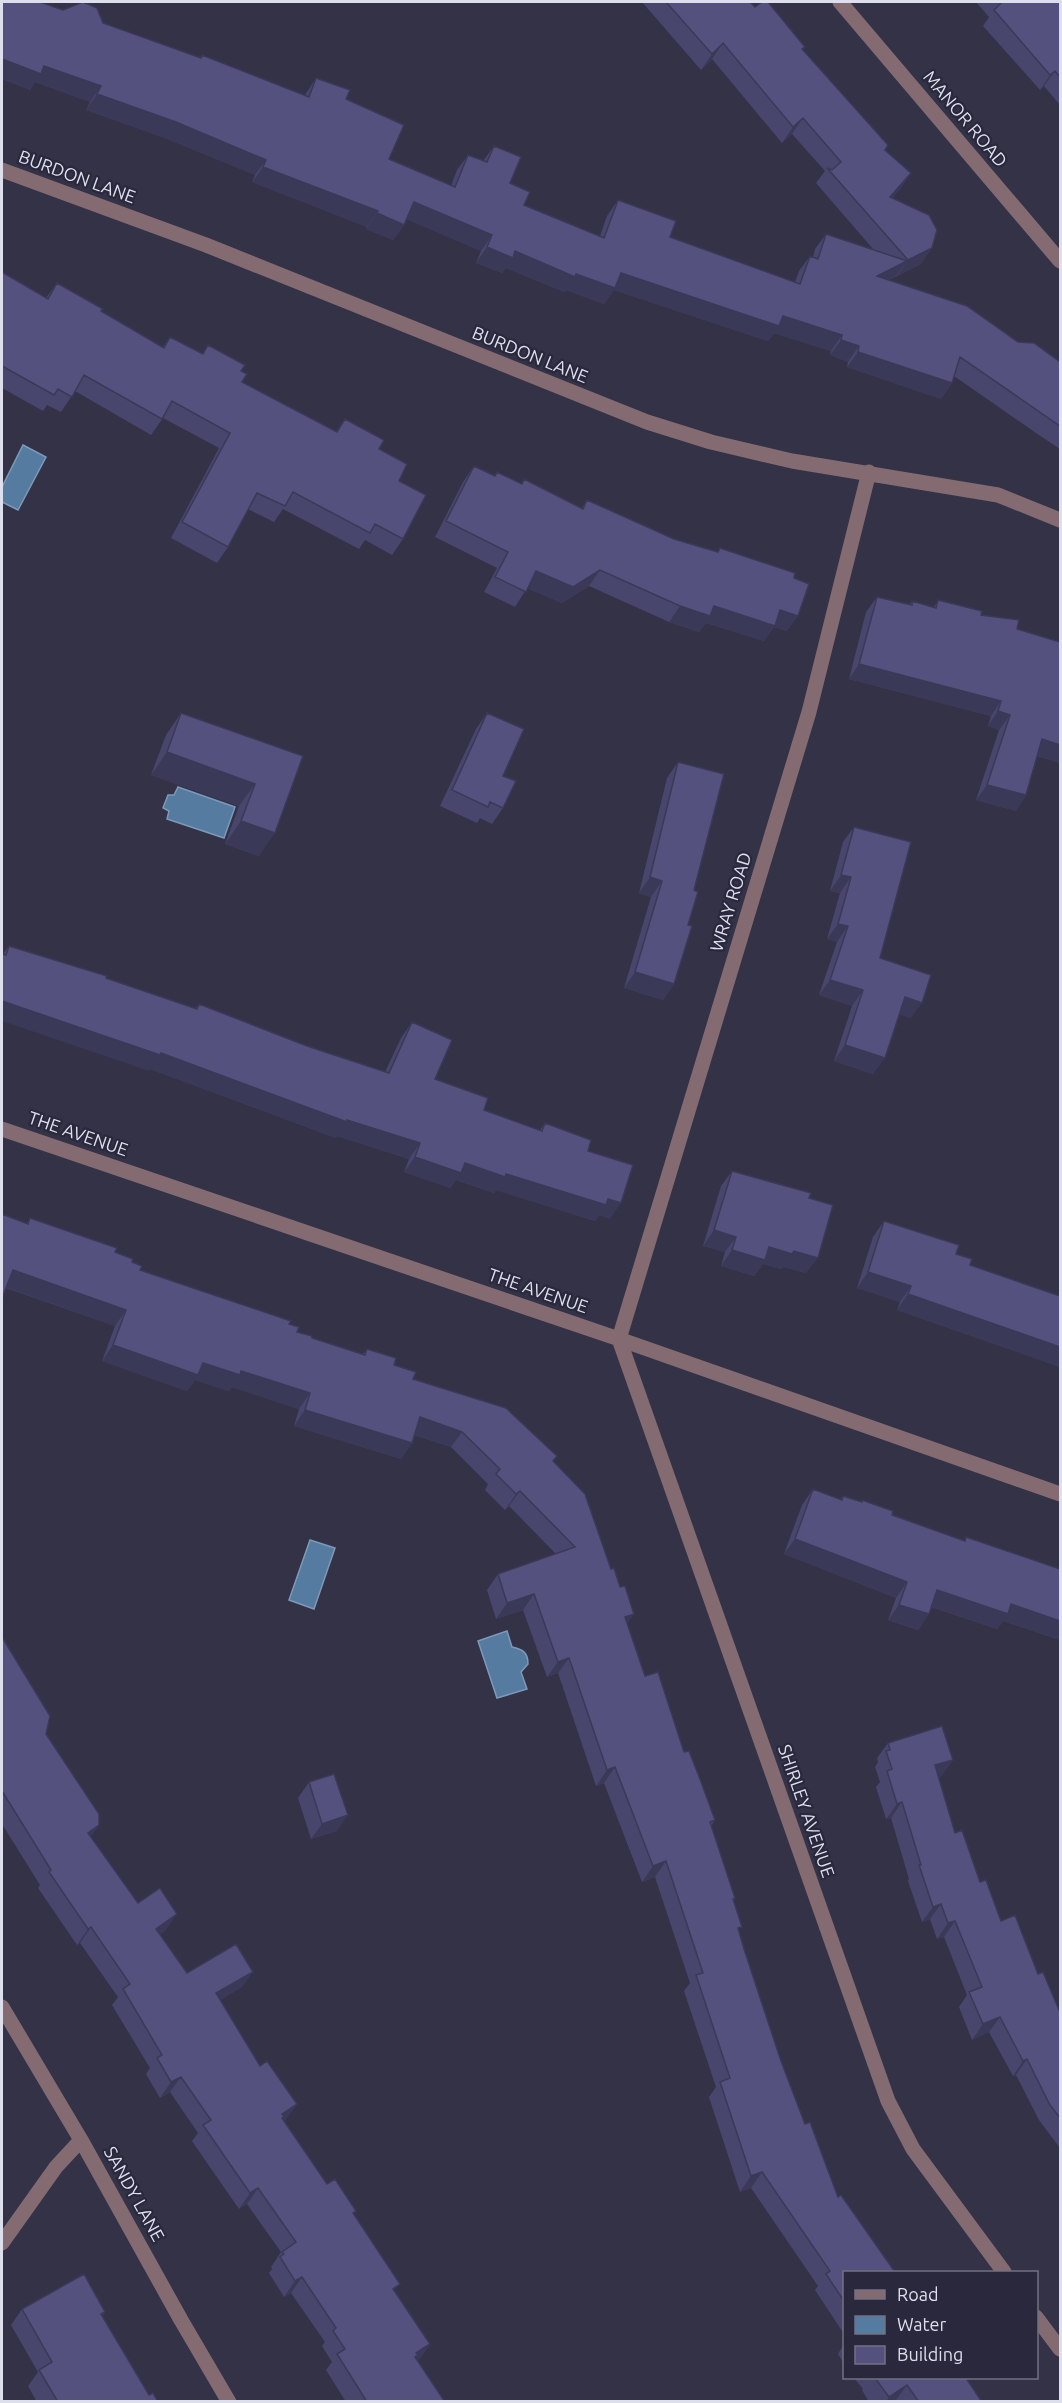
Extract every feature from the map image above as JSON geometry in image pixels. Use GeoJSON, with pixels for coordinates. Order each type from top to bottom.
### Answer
{"type":"FeatureCollection","features":[{"type":"Feature","properties":{"kind":"street","name":"MANOR ROAD"},"geometry":{"type":"LineString","coordinates":[[840,2],[1060,261]]}},
{"type":"Feature","properties":{"kind":"street","name":"BURDON LANE"},"geometry":{"type":"LineString","coordinates":[[2,170],[206,245],[647,422],[711,442],[792,461],[998,495],[1060,520]]}},
{"type":"Feature","properties":{"kind":"street","name":"WRAY ROAD"},"geometry":{"type":"LineString","coordinates":[[619,1339],[809,712],[869,472]]}},
{"type":"Feature","properties":{"kind":"street","name":"THE AVENUE"},"geometry":{"type":"LineString","coordinates":[[2,1129],[619,1339],[1060,1494]]}},
{"type":"Feature","properties":{"kind":"street","name":"SHIRLEY AVENUE"},"geometry":{"type":"LineString","coordinates":[[619,1339],[888,2101],[914,2149],[1003,2271]]}},
{"type":"Feature","properties":{"kind":"street","name":"SANDY LANE"},"geometry":{"type":"LineString","coordinates":[[2,2007],[81,2140],[229,2402]]}},
{"type":"Feature","properties":{"kind":"street"},"geometry":{"type":"LineString","coordinates":[[2,2243],[56,2167],[81,2140]]}},
{"type":"Feature","properties":{"kind":"street"},"geometry":{"type":"LineString","coordinates":[[1038,2320],[1060,2349]]}},
{"type":"Feature","properties":{"kind":"water"},"geometry":{"type":"Polygon","coordinates":[[[23,445],[46,457],[18,510],[2,502],[2,487],[23,445]]]}},
{"type":"Feature","properties":{"kind":"water"},"geometry":{"type":"Polygon","coordinates":[[[178,787],[235,807],[224,838],[167,819],[169,811],[163,808],[168,795],[174,795],[178,787]]]}},
{"type":"Feature","properties":{"kind":"water"},"geometry":{"type":"Polygon","coordinates":[[[310,1540],[335,1548],[314,1609],[289,1600],[310,1540]]]}},
{"type":"Feature","properties":{"kind":"water"},"geometry":{"type":"Polygon","coordinates":[[[507,1631],[512,1647],[526,1654],[528,1664],[521,1672],[527,1689],[497,1698],[478,1641],[507,1631]]]}},
{"type":"Feature","properties":{"kind":"building"},"geometry":{"type":"Polygon","coordinates":[[[2,2],[40,2],[63,10],[83,2],[97,8],[103,23],[201,58],[202,55],[309,97],[316,78],[350,90],[346,99],[404,125],[389,159],[455,187],[468,155],[487,162],[494,146],[521,157],[510,183],[530,192],[524,205],[604,238],[618,200],[676,221],[670,237],[800,284],[810,256],[818,259],[826,234],[907,261],[877,276],[967,306],[1018,342],[1034,343],[1060,362],[1060,426],[960,357],[952,383],[858,352],[859,346],[841,340],[842,335],[783,316],[779,326],[621,273],[615,288],[576,274],[575,277],[515,251],[513,258],[487,247],[492,235],[414,202],[404,225],[377,213],[378,211],[263,167],[266,160],[176,122],[97,94],[101,86],[44,66],[41,74],[2,59],[2,2]]]}},
{"type":"Feature","properties":{"kind":"building"},"geometry":{"type":"Polygon","coordinates":[[[666,2],[750,2],[755,7],[762,2],[768,2],[805,47],[802,49],[888,145],[885,150],[911,173],[890,197],[929,215],[937,230],[932,248],[908,260],[827,168],[832,170],[841,162],[803,118],[793,127],[723,43],[712,54],[666,2]]]}},
{"type":"Feature","properties":{"kind":"building"},"geometry":{"type":"Polygon","coordinates":[[[1000,2],[1060,2],[1060,77],[1055,71],[1050,75],[994,10],[1000,2]]]}},
{"type":"Feature","properties":{"kind":"building"},"geometry":{"type":"Polygon","coordinates":[[[2,272],[48,299],[57,283],[164,348],[170,337],[203,354],[208,345],[245,365],[241,371],[247,374],[242,382],[337,432],[345,419],[384,440],[379,449],[407,464],[399,481],[426,495],[403,539],[375,524],[370,533],[293,492],[285,506],[257,493],[228,547],[182,522],[230,433],[172,401],[162,419],[84,375],[72,397],[58,389],[54,395],[2,366],[2,272]]]}},
{"type":"Feature","properties":{"kind":"building"},"geometry":{"type":"Polygon","coordinates":[[[474,466],[495,476],[497,472],[522,484],[524,479],[583,509],[587,500],[674,539],[718,552],[720,548],[795,573],[794,578],[809,584],[798,616],[780,610],[775,626],[714,606],[710,616],[680,606],[600,570],[573,587],[536,571],[526,592],[495,577],[508,552],[446,521],[474,466]]]}},
{"type":"Feature","properties":{"kind":"building"},"geometry":{"type":"Polygon","coordinates":[[[877,597],[912,605],[912,601],[936,608],[938,600],[982,611],[981,615],[1019,620],[1017,629],[1060,642],[1060,745],[1042,739],[1026,795],[987,785],[1010,715],[998,711],[1001,701],[859,664],[877,597]]]}},
{"type":"Feature","properties":{"kind":"building"},"geometry":{"type":"Polygon","coordinates":[[[181,713],[303,756],[275,833],[241,821],[255,784],[167,752],[181,713]]]}},
{"type":"Feature","properties":{"kind":"building"},"geometry":{"type":"Polygon","coordinates":[[[487,713],[524,729],[503,776],[516,781],[503,808],[490,802],[488,807],[452,790],[487,713]]]}},
{"type":"Feature","properties":{"kind":"building"},"geometry":{"type":"Polygon","coordinates":[[[678,762],[724,774],[694,890],[698,892],[688,925],[692,926],[674,984],[635,972],[662,881],[650,877],[678,762]]]}},
{"type":"Feature","properties":{"kind":"building"},"geometry":{"type":"Polygon","coordinates":[[[854,827],[911,842],[880,958],[931,975],[922,1003],[905,997],[885,1058],[845,1045],[863,990],[830,980],[848,926],[838,924],[851,877],[841,875],[854,827]]]}},
{"type":"Feature","properties":{"kind":"building"},"geometry":{"type":"Polygon","coordinates":[[[9,946],[107,976],[106,978],[197,1009],[199,1004],[307,1046],[389,1073],[412,1022],[452,1040],[435,1079],[488,1098],[484,1110],[542,1131],[545,1123],[591,1140],[588,1151],[633,1165],[621,1203],[608,1199],[606,1205],[506,1174],[505,1177],[465,1163],[461,1173],[415,1157],[420,1143],[347,1120],[347,1122],[161,1053],[160,1055],[2,1001],[2,954],[6,955],[9,946]]]}},
{"type":"Feature","properties":{"kind":"building"},"geometry":{"type":"Polygon","coordinates":[[[732,1171],[811,1193],[809,1198],[833,1205],[818,1258],[769,1247],[765,1260],[732,1250],[736,1237],[714,1230],[732,1171]]]}},
{"type":"Feature","properties":{"kind":"building"},"geometry":{"type":"Polygon","coordinates":[[[2,1214],[28,1224],[30,1218],[117,1248],[115,1252],[133,1259],[132,1262],[142,1266],[140,1270],[291,1321],[289,1324],[299,1327],[297,1332],[312,1336],[312,1338],[365,1355],[367,1349],[396,1358],[394,1365],[416,1372],[413,1379],[506,1408],[557,1456],[553,1461],[585,1494],[611,1569],[614,1568],[620,1587],[625,1586],[634,1614],[625,1617],[645,1676],[658,1672],[684,1752],[689,1751],[700,1779],[715,1820],[710,1822],[735,1898],[733,1899],[742,1927],[738,1928],[744,1949],[781,2061],[805,2124],[810,2122],[838,2197],[841,2195],[894,2271],[843,2271],[843,2300],[826,2274],[830,2271],[762,2172],[751,2176],[720,2082],[730,2078],[696,1975],[703,1973],[666,1861],[653,1866],[615,1767],[607,1770],[569,1658],[558,1662],[534,1594],[507,1603],[498,1574],[575,1547],[520,1491],[516,1494],[496,1474],[500,1469],[462,1432],[420,1417],[412,1443],[305,1410],[310,1393],[241,1371],[240,1375],[203,1363],[198,1375],[113,1345],[126,1310],[13,1270],[2,1298],[2,1214]]]}},
{"type":"Feature","properties":{"kind":"building"},"geometry":{"type":"Polygon","coordinates":[[[884,1221],[959,1245],[956,1254],[972,1259],[970,1265],[1060,1296],[1060,1347],[908,1294],[911,1286],[868,1272],[884,1221]]]}},
{"type":"Feature","properties":{"kind":"building"},"geometry":{"type":"Polygon","coordinates":[[[813,1489],[842,1500],[843,1496],[862,1502],[862,1500],[893,1511],[892,1515],[965,1541],[966,1537],[1060,1569],[1060,1621],[1011,1604],[1008,1614],[937,1590],[929,1614],[899,1605],[907,1582],[795,1539],[813,1489]]]}},
{"type":"Feature","properties":{"kind":"building"},"geometry":{"type":"Polygon","coordinates":[[[2,1637],[50,1716],[46,1734],[99,1814],[99,1825],[88,1833],[138,1903],[160,1888],[177,1914],[156,1929],[187,1973],[236,1944],[253,1972],[216,1993],[260,2066],[267,2061],[297,2104],[282,2114],[284,2116],[282,2118],[327,2184],[335,2179],[356,2211],[353,2213],[400,2284],[393,2289],[430,2344],[416,2353],[418,2355],[415,2357],[445,2402],[367,2402],[337,2354],[345,2349],[333,2331],[336,2328],[302,2277],[295,2281],[280,2257],[284,2254],[282,2252],[296,2242],[258,2188],[250,2193],[203,2125],[211,2120],[181,2077],[171,2082],[157,2058],[162,2055],[123,1989],[130,1984],[91,1927],[88,1929],[49,1872],[51,1870],[2,1791],[2,1637]]]}},
{"type":"Feature","properties":{"kind":"building"},"geometry":{"type":"Polygon","coordinates":[[[942,1726],[953,1760],[935,1765],[955,1833],[962,1830],[980,1882],[986,1880],[1001,1921],[1015,1915],[1038,1974],[1043,1972],[1060,2009],[1060,2118],[1050,2105],[1027,2059],[1023,2061],[1000,2017],[983,2024],[969,1992],[982,1987],[955,1921],[948,1923],[941,1904],[933,1907],[902,1802],[897,1804],[887,1771],[892,1769],[886,1751],[890,1750],[888,1743],[942,1726]]]}},
{"type":"Feature","properties":{"kind":"building"},"geometry":{"type":"Polygon","coordinates":[[[334,1774],[348,1815],[322,1824],[309,1782],[334,1774]]]}},
{"type":"Feature","properties":{"kind":"building"},"geometry":{"type":"Polygon","coordinates":[[[84,2274],[105,2312],[101,2314],[149,2395],[153,2393],[158,2402],[58,2402],[39,2370],[52,2362],[22,2309],[84,2274]]]}},
{"type":"Feature","properties":{"kind":"building"},"geometry":{"type":"Polygon","coordinates":[[[876,2379],[967,2379],[982,2402],[919,2402],[907,2385],[889,2397],[876,2379]]]}}]}
